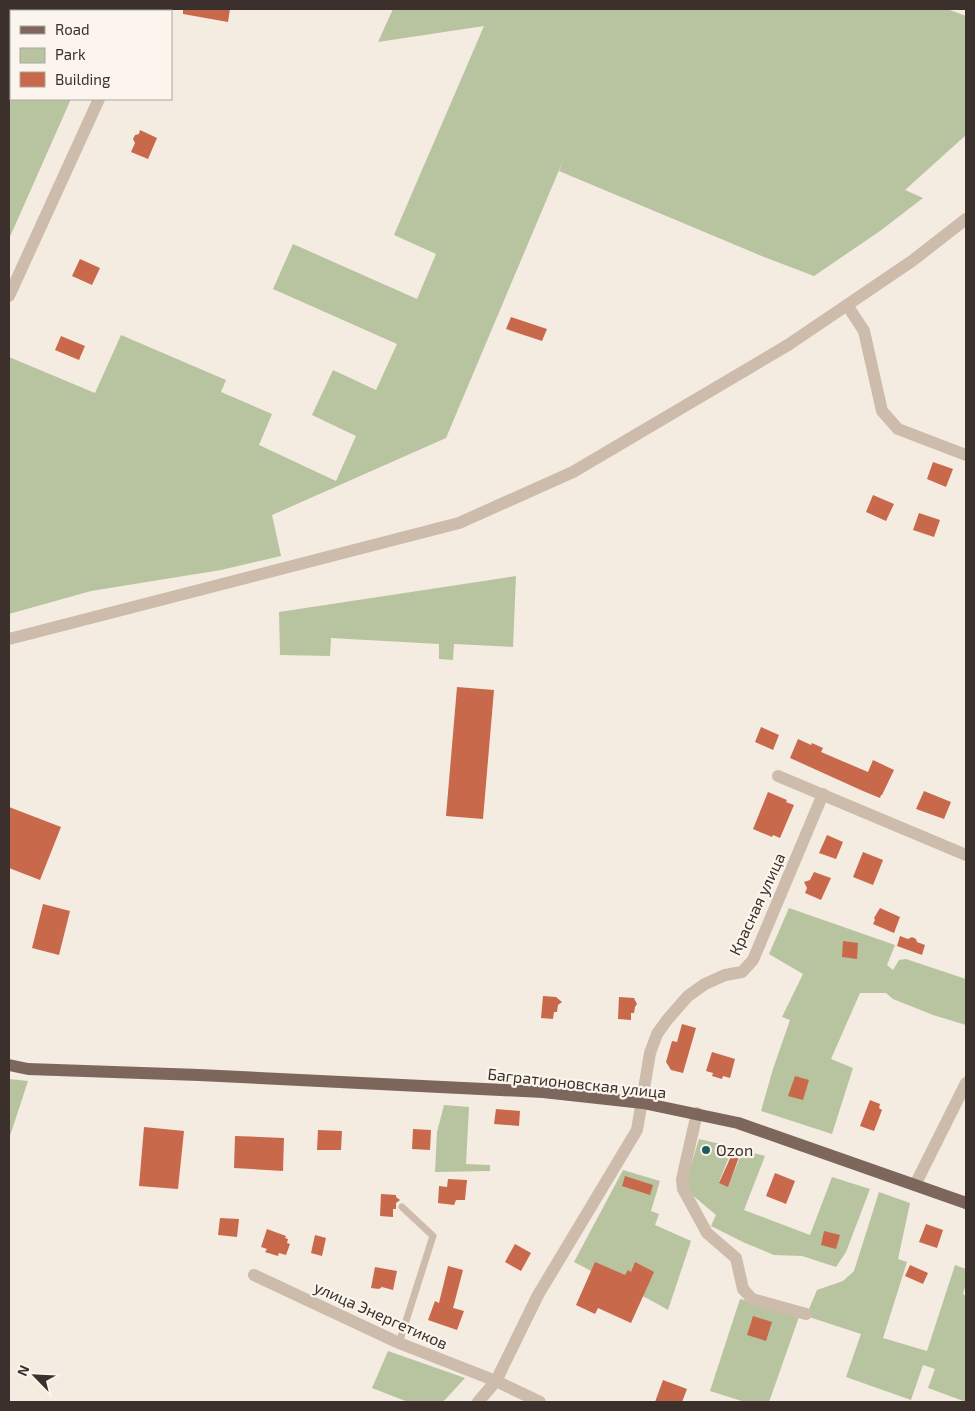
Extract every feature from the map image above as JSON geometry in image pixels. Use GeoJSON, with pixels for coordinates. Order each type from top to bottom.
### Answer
{"type":"FeatureCollection","features":[{"type":"Feature","properties":{"kind":"main road","name":"Багратионовская улица"},"geometry":{"type":"LineString","coordinates":[[9,1065],[28,1069],[199,1075],[543,1092],[643,1103],[697,1113],[738,1124],[966,1203]]}},
{"type":"Feature","properties":{"kind":"street"},"geometry":{"type":"LineString","coordinates":[[9,296],[99,100]]}},
{"type":"Feature","properties":{"kind":"street"},"geometry":{"type":"LineString","coordinates":[[9,639],[459,523],[572,472],[788,345],[912,261],[966,219]]}},
{"type":"Feature","properties":{"kind":"street"},"geometry":{"type":"LineString","coordinates":[[847,305],[864,331],[882,411],[898,430],[966,455]]}},
{"type":"Feature","properties":{"kind":"street"},"geometry":{"type":"LineString","coordinates":[[778,776],[966,855]]}},
{"type":"Feature","properties":{"kind":"street","name":"Красная улица"},"geometry":{"type":"LineString","coordinates":[[478,1402],[496,1381],[538,1295],[637,1130],[650,1053],[657,1034],[688,996],[705,984],[725,975],[742,972],[753,960],[823,794]]}},
{"type":"Feature","properties":{"kind":"street"},"geometry":{"type":"LineString","coordinates":[[915,1185],[966,1083]]}},
{"type":"Feature","properties":{"kind":"street"},"geometry":{"type":"LineString","coordinates":[[697,1113],[682,1179],[682,1189],[707,1233],[736,1258],[743,1289],[752,1299],[806,1314]]}},
{"type":"Feature","properties":{"kind":"street","name":"улица Энергетиков"},"geometry":{"type":"LineString","coordinates":[[254,1276],[399,1343],[496,1381],[540,1402]]}},
{"type":"Feature","properties":{"kind":"lane"},"geometry":{"type":"LineString","coordinates":[[399,1343],[433,1236],[402,1207]]}},
{"type":"Feature","properties":{"kind":"green space"},"geometry":{"type":"Polygon","coordinates":[[[42,9],[111,9],[110,10],[42,9]]]}},
{"type":"Feature","properties":{"kind":"green space"},"geometry":{"type":"Polygon","coordinates":[[[393,9],[947,9],[966,16],[966,135],[905,190],[923,198],[880,231],[814,276],[559,171],[565,156],[446,438],[272,515],[281,556],[221,570],[91,591],[9,614],[9,357],[95,393],[121,335],[226,380],[221,392],[272,414],[259,445],[336,481],[356,436],[312,415],[333,370],[376,390],[397,344],[273,289],[293,244],[417,299],[436,254],[394,235],[484,26],[378,42],[393,9]]]}},
{"type":"Feature","properties":{"kind":"green space"},"geometry":{"type":"Polygon","coordinates":[[[9,25],[10,100],[71,100],[9,239],[9,25]]]}},
{"type":"Feature","properties":{"kind":"green space"},"geometry":{"type":"Polygon","coordinates":[[[516,576],[513,647],[454,644],[453,660],[439,659],[439,644],[331,638],[330,656],[280,655],[279,612],[516,576]]]}},
{"type":"Feature","properties":{"kind":"green space"},"geometry":{"type":"Polygon","coordinates":[[[789,908],[895,945],[887,965],[893,970],[899,960],[906,959],[966,979],[966,1025],[933,1015],[893,999],[886,993],[860,993],[831,1059],[853,1068],[832,1134],[761,1111],[790,1020],[782,1017],[803,974],[769,954],[789,908]]]}},
{"type":"Feature","properties":{"kind":"green space"},"geometry":{"type":"Polygon","coordinates":[[[9,1079],[28,1081],[9,1139],[9,1079]]]}},
{"type":"Feature","properties":{"kind":"green space"},"geometry":{"type":"Polygon","coordinates":[[[444,1105],[469,1107],[466,1164],[490,1165],[490,1171],[435,1172],[437,1132],[444,1105]]]}},
{"type":"Feature","properties":{"kind":"green space"},"geometry":{"type":"Polygon","coordinates":[[[699,1139],[733,1147],[719,1182],[728,1186],[743,1150],[765,1156],[744,1210],[810,1235],[832,1177],[870,1189],[846,1252],[836,1267],[802,1256],[774,1255],[711,1226],[716,1215],[684,1188],[699,1139]]]}},
{"type":"Feature","properties":{"kind":"green space"},"geometry":{"type":"Polygon","coordinates":[[[623,1170],[660,1181],[651,1211],[659,1214],[655,1225],[691,1241],[668,1310],[574,1262],[623,1170]]]}},
{"type":"Feature","properties":{"kind":"green space"},"geometry":{"type":"Polygon","coordinates":[[[879,1192],[910,1203],[898,1259],[907,1262],[883,1338],[927,1351],[955,1265],[966,1269],[966,1284],[963,1294],[966,1296],[966,1402],[928,1388],[935,1369],[923,1365],[911,1400],[846,1377],[861,1334],[806,1316],[817,1290],[843,1281],[854,1271],[879,1192]]]}},
{"type":"Feature","properties":{"kind":"green space"},"geometry":{"type":"Polygon","coordinates":[[[740,1299],[800,1314],[769,1402],[745,1402],[710,1391],[740,1299]]]}},
{"type":"Feature","properties":{"kind":"green space"},"geometry":{"type":"Polygon","coordinates":[[[388,1351],[465,1378],[443,1402],[408,1402],[372,1388],[388,1351]]]}},
{"type":"Feature","properties":{"kind":"building"},"geometry":{"type":"Polygon","coordinates":[[[183,9],[230,9],[228,22],[183,14],[183,9]]]}},
{"type":"Feature","properties":{"kind":"building"},"geometry":{"type":"Polygon","coordinates":[[[140,130],[157,138],[148,159],[131,152],[135,143],[133,139],[135,135],[139,134],[140,130]]]}},
{"type":"Feature","properties":{"kind":"building"},"geometry":{"type":"Polygon","coordinates":[[[80,259],[100,268],[92,285],[72,276],[80,259]]]}},
{"type":"Feature","properties":{"kind":"building"},"geometry":{"type":"Polygon","coordinates":[[[511,317],[547,329],[542,341],[506,329],[511,317]]]}},
{"type":"Feature","properties":{"kind":"building"},"geometry":{"type":"Polygon","coordinates":[[[61,336],[85,346],[79,360],[55,350],[61,336]]]}},
{"type":"Feature","properties":{"kind":"building"},"geometry":{"type":"Polygon","coordinates":[[[933,462],[953,469],[946,487],[927,479],[933,462]]]}},
{"type":"Feature","properties":{"kind":"building"},"geometry":{"type":"Polygon","coordinates":[[[873,495],[894,504],[886,521],[866,512],[873,495]]]}},
{"type":"Feature","properties":{"kind":"building"},"geometry":{"type":"Polygon","coordinates":[[[919,513],[940,520],[934,537],[913,530],[919,513]]]}},
{"type":"Feature","properties":{"kind":"building"},"geometry":{"type":"Polygon","coordinates":[[[457,687],[494,690],[483,819],[446,816],[457,687]]]}},
{"type":"Feature","properties":{"kind":"building"},"geometry":{"type":"Polygon","coordinates":[[[761,727],[779,735],[773,750],[755,742],[761,727]]]}},
{"type":"Feature","properties":{"kind":"building"},"geometry":{"type":"Polygon","coordinates":[[[798,739],[823,748],[821,752],[868,772],[873,760],[894,770],[880,798],[790,758],[798,739]]]}},
{"type":"Feature","properties":{"kind":"building"},"geometry":{"type":"Polygon","coordinates":[[[924,791],[951,802],[944,819],[916,809],[924,791]]]}},
{"type":"Feature","properties":{"kind":"building"},"geometry":{"type":"Polygon","coordinates":[[[768,792],[794,805],[780,838],[773,835],[772,837],[753,829],[768,792]]]}},
{"type":"Feature","properties":{"kind":"building"},"geometry":{"type":"Polygon","coordinates":[[[9,807],[61,827],[40,880],[9,868],[9,807]]]}},
{"type":"Feature","properties":{"kind":"building"},"geometry":{"type":"Polygon","coordinates":[[[827,835],[843,842],[836,859],[819,853],[827,835]]]}},
{"type":"Feature","properties":{"kind":"building"},"geometry":{"type":"Polygon","coordinates":[[[863,852],[883,860],[873,885],[853,877],[863,852]]]}},
{"type":"Feature","properties":{"kind":"building"},"geometry":{"type":"Polygon","coordinates":[[[814,872],[831,878],[821,900],[805,893],[807,888],[804,882],[810,880],[814,872]]]}},
{"type":"Feature","properties":{"kind":"building"},"geometry":{"type":"Polygon","coordinates":[[[43,904],[70,911],[59,955],[32,948],[43,904]]]}},
{"type":"Feature","properties":{"kind":"building"},"geometry":{"type":"Polygon","coordinates":[[[880,908],[900,917],[894,933],[873,924],[880,908]]]}},
{"type":"Feature","properties":{"kind":"building"},"geometry":{"type":"Polygon","coordinates":[[[900,936],[908,939],[912,937],[917,942],[925,945],[922,955],[897,946],[900,936]]]}},
{"type":"Feature","properties":{"kind":"building"},"geometry":{"type":"Polygon","coordinates":[[[843,941],[858,943],[857,959],[842,957],[843,941]]]}},
{"type":"Feature","properties":{"kind":"building"},"geometry":{"type":"Polygon","coordinates":[[[543,996],[556,997],[562,1002],[558,1005],[557,1012],[554,1012],[553,1019],[541,1018],[543,996]]]}},
{"type":"Feature","properties":{"kind":"building"},"geometry":{"type":"Polygon","coordinates":[[[619,997],[634,998],[637,1004],[634,1013],[631,1013],[631,1020],[618,1019],[619,997]]]}},
{"type":"Feature","properties":{"kind":"building"},"geometry":{"type":"Polygon","coordinates":[[[682,1024],[696,1028],[683,1073],[671,1070],[666,1062],[672,1041],[677,1042],[682,1024]]]}},
{"type":"Feature","properties":{"kind":"building"},"geometry":{"type":"Polygon","coordinates":[[[712,1052],[735,1059],[730,1078],[723,1076],[722,1079],[712,1076],[713,1073],[706,1071],[712,1052]]]}},
{"type":"Feature","properties":{"kind":"building"},"geometry":{"type":"Polygon","coordinates":[[[795,1076],[809,1080],[803,1100],[788,1096],[795,1076]]]}},
{"type":"Feature","properties":{"kind":"building"},"geometry":{"type":"Polygon","coordinates":[[[870,1100],[880,1104],[879,1108],[882,1110],[874,1131],[860,1126],[870,1100]]]}},
{"type":"Feature","properties":{"kind":"building"},"geometry":{"type":"Polygon","coordinates":[[[496,1109],[520,1111],[519,1126],[494,1124],[496,1109]]]}},
{"type":"Feature","properties":{"kind":"building"},"geometry":{"type":"Polygon","coordinates":[[[144,1127],[184,1131],[178,1189],[139,1186],[144,1127]]]}},
{"type":"Feature","properties":{"kind":"building"},"geometry":{"type":"Polygon","coordinates":[[[413,1129],[431,1130],[430,1150],[412,1149],[413,1129]]]}},
{"type":"Feature","properties":{"kind":"building"},"geometry":{"type":"Polygon","coordinates":[[[318,1130],[342,1131],[341,1150],[317,1150],[318,1130]]]}},
{"type":"Feature","properties":{"kind":"building"},"geometry":{"type":"Polygon","coordinates":[[[235,1136],[284,1138],[283,1171],[234,1168],[235,1136]]]}},
{"type":"Feature","properties":{"kind":"building"},"geometry":{"type":"Polygon","coordinates":[[[732,1154],[739,1157],[728,1187],[719,1183],[732,1154]]]}},
{"type":"Feature","properties":{"kind":"building"},"geometry":{"type":"Polygon","coordinates":[[[775,1173],[795,1181],[786,1204],[766,1196],[775,1173]]]}},
{"type":"Feature","properties":{"kind":"building"},"geometry":{"type":"Polygon","coordinates":[[[625,1176],[653,1185],[650,1195],[622,1186],[625,1176]]]}},
{"type":"Feature","properties":{"kind":"building"},"geometry":{"type":"Polygon","coordinates":[[[448,1179],[467,1180],[465,1200],[456,1200],[454,1205],[438,1203],[439,1186],[447,1187],[448,1179]]]}},
{"type":"Feature","properties":{"kind":"building"},"geometry":{"type":"Polygon","coordinates":[[[381,1194],[396,1195],[400,1200],[396,1203],[396,1209],[393,1209],[393,1217],[380,1216],[381,1194]]]}},
{"type":"Feature","properties":{"kind":"building"},"geometry":{"type":"Polygon","coordinates":[[[220,1218],[239,1219],[237,1237],[218,1235],[220,1218]]]}},
{"type":"Feature","properties":{"kind":"building"},"geometry":{"type":"Polygon","coordinates":[[[926,1224],[943,1230],[937,1248],[919,1242],[926,1224]]]}},
{"type":"Feature","properties":{"kind":"building"},"geometry":{"type":"Polygon","coordinates":[[[267,1229],[286,1236],[285,1238],[288,1239],[287,1243],[290,1244],[286,1255],[279,1253],[278,1256],[265,1252],[267,1249],[261,1247],[267,1229]]]}},
{"type":"Feature","properties":{"kind":"building"},"geometry":{"type":"Polygon","coordinates":[[[824,1231],[840,1235],[836,1249],[821,1245],[824,1231]]]}},
{"type":"Feature","properties":{"kind":"building"},"geometry":{"type":"Polygon","coordinates":[[[315,1235],[326,1238],[322,1256],[311,1253],[315,1235]]]}},
{"type":"Feature","properties":{"kind":"building"},"geometry":{"type":"Polygon","coordinates":[[[515,1244],[531,1253],[521,1271],[505,1262],[515,1244]]]}},
{"type":"Feature","properties":{"kind":"building"},"geometry":{"type":"Polygon","coordinates":[[[595,1262],[625,1275],[628,1270],[631,1272],[635,1262],[654,1272],[631,1323],[598,1308],[595,1314],[576,1305],[595,1262]]]}},
{"type":"Feature","properties":{"kind":"building"},"geometry":{"type":"Polygon","coordinates":[[[910,1265],[928,1273],[923,1284],[905,1276],[910,1265]]]}},
{"type":"Feature","properties":{"kind":"building"},"geometry":{"type":"Polygon","coordinates":[[[448,1266],[463,1270],[453,1308],[464,1311],[457,1330],[428,1320],[435,1301],[439,1303],[448,1266]]]}},
{"type":"Feature","properties":{"kind":"building"},"geometry":{"type":"Polygon","coordinates":[[[375,1267],[397,1271],[393,1290],[382,1287],[379,1289],[371,1288],[375,1267]]]}},
{"type":"Feature","properties":{"kind":"building"},"geometry":{"type":"Polygon","coordinates":[[[753,1316],[772,1322],[766,1341],[747,1335],[753,1316]]]}},
{"type":"Feature","properties":{"kind":"building"},"geometry":{"type":"Polygon","coordinates":[[[663,1380],[687,1389],[682,1402],[655,1402],[663,1380]]]}},
{"type":"Feature","properties":{"kind":"place","name":"Ozon"},"geometry":{"type":"Point","coordinates":[706,1150]}}]}
